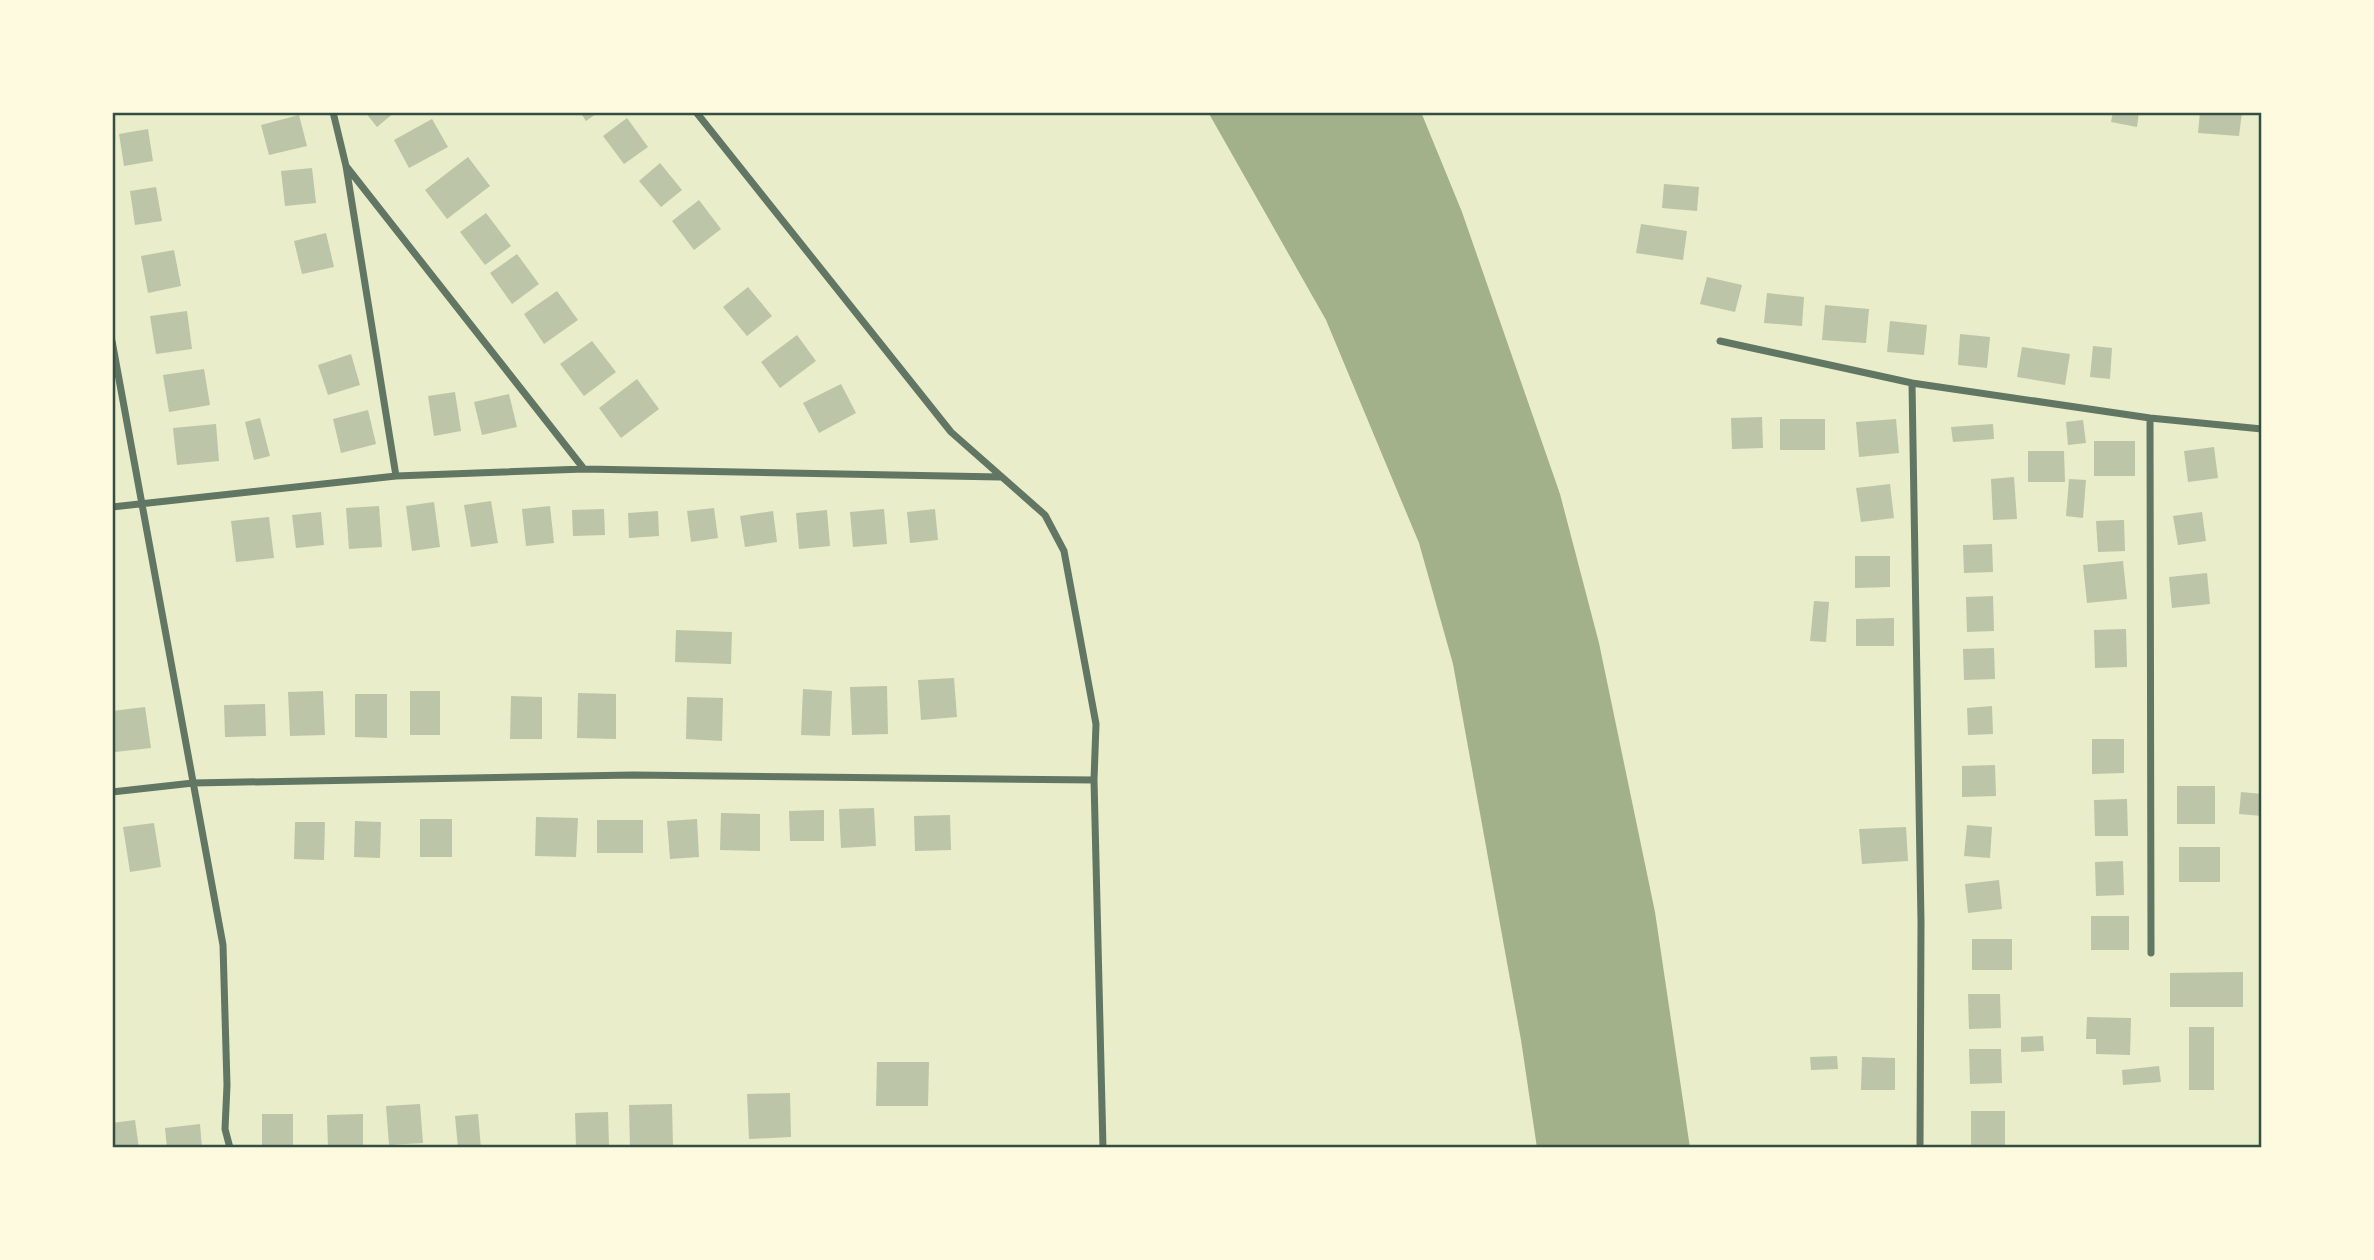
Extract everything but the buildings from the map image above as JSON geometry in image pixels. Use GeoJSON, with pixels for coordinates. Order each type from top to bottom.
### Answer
{"type":"FeatureCollection","features":[{"type":"Feature","properties":{"kind":"street"},"geometry":{"type":"LineString","coordinates":[[333,112],[346,166],[396,476]]}},
{"type":"Feature","properties":{"kind":"street"},"geometry":{"type":"LineString","coordinates":[[696,112],[951,432],[1045,515],[1064,551],[1096,724],[1094,780],[1103,1148]]}},
{"type":"Feature","properties":{"kind":"street"},"geometry":{"type":"LineString","coordinates":[[346,166],[584,469]]}},
{"type":"Feature","properties":{"kind":"street"},"geometry":{"type":"LineString","coordinates":[[112,341],[223,945],[227,1085],[225,1129],[230,1148]]}},
{"type":"Feature","properties":{"kind":"street"},"geometry":{"type":"LineString","coordinates":[[1720,341],[1912,383],[2150,418],[2262,429]]}},
{"type":"Feature","properties":{"kind":"street"},"geometry":{"type":"LineString","coordinates":[[1912,383],[1920,1148]]}},
{"type":"Feature","properties":{"kind":"street"},"geometry":{"type":"LineString","coordinates":[[2150,418],[2151,953]]}},
{"type":"Feature","properties":{"kind":"street"},"geometry":{"type":"LineString","coordinates":[[112,507],[396,476],[584,469],[1001,477]]}},
{"type":"Feature","properties":{"kind":"street"},"geometry":{"type":"LineString","coordinates":[[112,792],[193,783],[633,775],[1094,780]]}},
{"type":"Feature","properties":{"kind":"shaded area"},"geometry":{"type":"Polygon","coordinates":[[[1208,112],[1421,112],[1462,212],[1560,494],[1599,643],[1655,912],[1690,1148],[1537,1148],[1521,1040],[1453,664],[1419,543],[1326,320],[1208,112]]]}}]}
